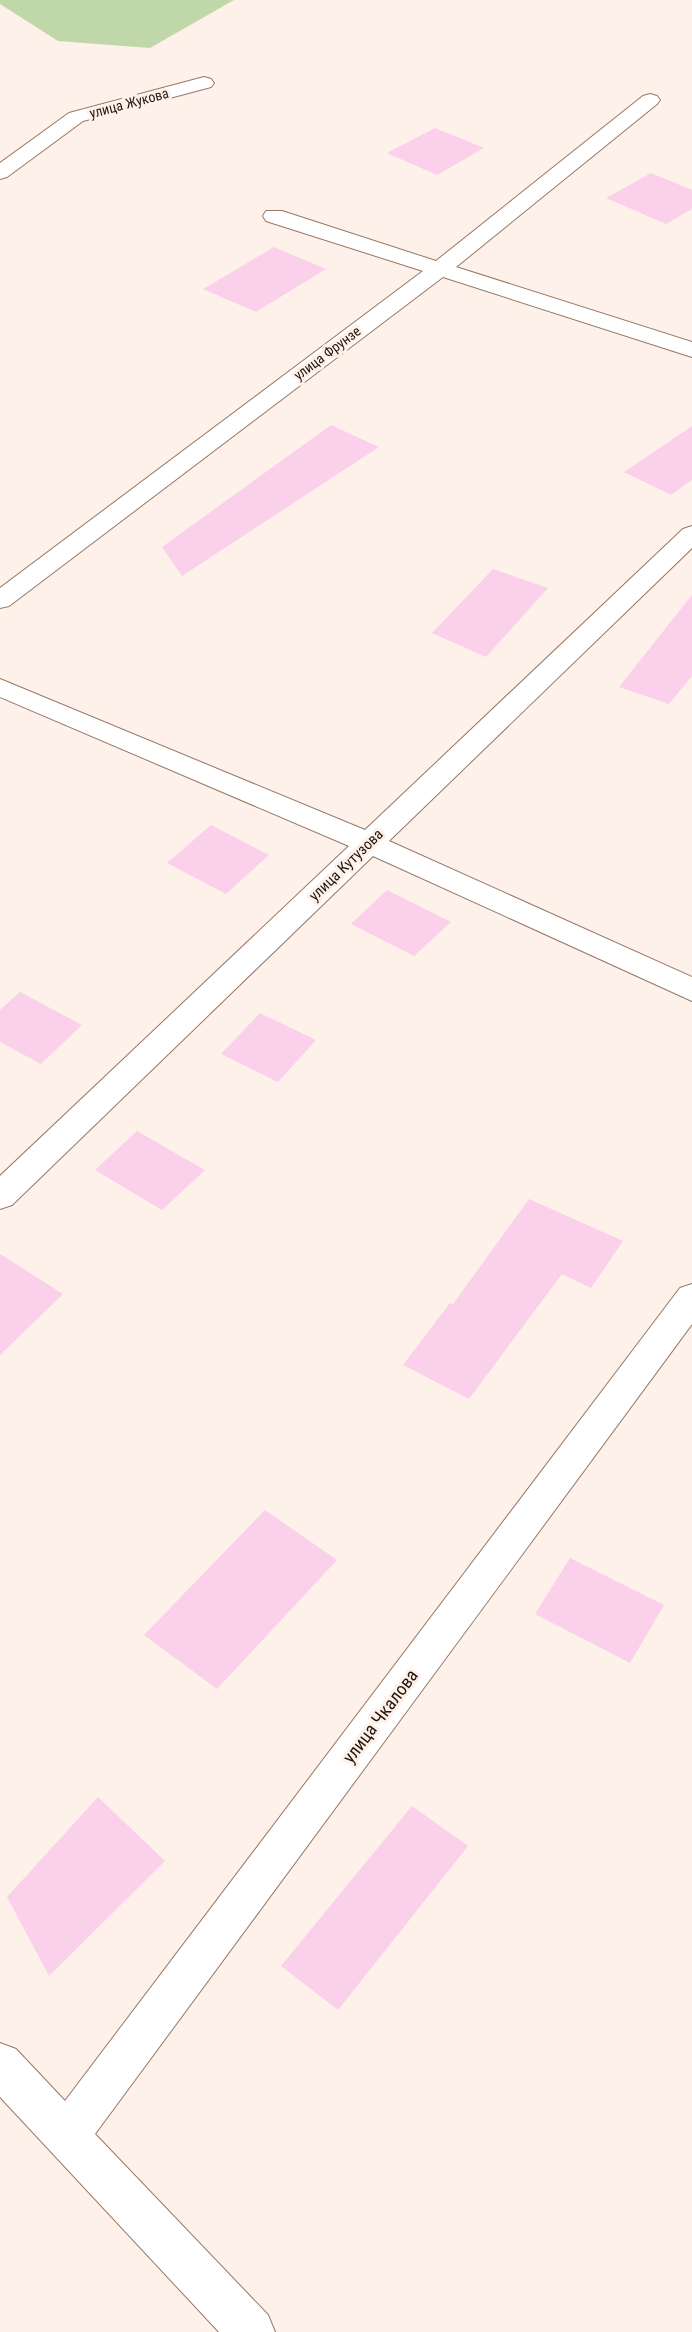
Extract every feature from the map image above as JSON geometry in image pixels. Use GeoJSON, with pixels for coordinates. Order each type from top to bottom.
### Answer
{"type":"FeatureCollection","features":[{"type":"Feature","properties":{"kind":"street","name":"улица Жукова"},"geometry":{"type":"LineString","coordinates":[[0,173],[76,117],[204,83]]}},
{"type":"Feature","properties":{"kind":"street","name":"улица Фрунзе"},"geometry":{"type":"LineString","coordinates":[[0,600],[441,268],[650,100]]}},
{"type":"Feature","properties":{"kind":"street"},"geometry":{"type":"LineString","coordinates":[[274,216],[692,350]]}},
{"type":"Feature","properties":{"kind":"street","name":"улица Кутузова"},"geometry":{"type":"LineString","coordinates":[[0,1196],[692,534]]}},
{"type":"Feature","properties":{"kind":"street"},"geometry":{"type":"LineString","coordinates":[[0,687],[369,843],[692,990]]}},
{"type":"Feature","properties":{"kind":"street","name":"улица Чкалова"},"geometry":{"type":"LineString","coordinates":[[68,2134],[692,1298]]}},
{"type":"Feature","properties":{"kind":"street"},"geometry":{"type":"LineString","coordinates":[[0,2065],[68,2134],[252,2332]]}},
{"type":"Feature","properties":{"kind":"green space"},"geometry":{"type":"Polygon","coordinates":[[[0,0],[234,0],[150,48],[58,41],[0,4],[0,0]]]}},
{"type":"Feature","properties":{"kind":"building"},"geometry":{"type":"Polygon","coordinates":[[[435,128],[484,148],[437,175],[387,153],[435,128]]]}},
{"type":"Feature","properties":{"kind":"building"},"geometry":{"type":"Polygon","coordinates":[[[651,173],[692,190],[692,209],[666,224],[606,198],[651,173]]]}},
{"type":"Feature","properties":{"kind":"building"},"geometry":{"type":"Polygon","coordinates":[[[274,247],[326,269],[256,312],[203,289],[274,247]]]}},
{"type":"Feature","properties":{"kind":"building"},"geometry":{"type":"Polygon","coordinates":[[[331,425],[379,447],[182,576],[162,547],[331,425]]]}},
{"type":"Feature","properties":{"kind":"building"},"geometry":{"type":"Polygon","coordinates":[[[692,426],[692,480],[671,495],[624,472],[692,426]]]}},
{"type":"Feature","properties":{"kind":"building"},"geometry":{"type":"Polygon","coordinates":[[[493,569],[548,588],[486,657],[432,633],[493,569]]]}},
{"type":"Feature","properties":{"kind":"building"},"geometry":{"type":"Polygon","coordinates":[[[692,595],[692,676],[669,704],[619,687],[692,595]]]}},
{"type":"Feature","properties":{"kind":"building"},"geometry":{"type":"Polygon","coordinates":[[[211,825],[269,855],[226,894],[167,863],[211,825]]]}},
{"type":"Feature","properties":{"kind":"building"},"geometry":{"type":"Polygon","coordinates":[[[387,890],[451,922],[414,956],[351,924],[387,890]]]}},
{"type":"Feature","properties":{"kind":"building"},"geometry":{"type":"Polygon","coordinates":[[[20,992],[82,1025],[41,1064],[0,1042],[0,1010],[20,992]]]}},
{"type":"Feature","properties":{"kind":"building"},"geometry":{"type":"Polygon","coordinates":[[[260,1013],[316,1040],[278,1082],[221,1054],[260,1013]]]}},
{"type":"Feature","properties":{"kind":"building"},"geometry":{"type":"Polygon","coordinates":[[[137,1131],[205,1170],[162,1210],[95,1170],[137,1131]]]}},
{"type":"Feature","properties":{"kind":"building"},"geometry":{"type":"Polygon","coordinates":[[[529,1199],[623,1241],[591,1288],[562,1274],[469,1399],[403,1365],[450,1303],[453,1304],[529,1199]]]}},
{"type":"Feature","properties":{"kind":"building"},"geometry":{"type":"Polygon","coordinates":[[[0,1254],[63,1294],[0,1355],[0,1254]]]}},
{"type":"Feature","properties":{"kind":"building"},"geometry":{"type":"Polygon","coordinates":[[[265,1510],[337,1560],[217,1689],[144,1635],[265,1510]]]}},
{"type":"Feature","properties":{"kind":"building"},"geometry":{"type":"Polygon","coordinates":[[[570,1558],[664,1605],[630,1663],[535,1614],[570,1558]]]}},
{"type":"Feature","properties":{"kind":"building"},"geometry":{"type":"Polygon","coordinates":[[[98,1797],[165,1861],[49,1976],[7,1897],[98,1797]]]}},
{"type":"Feature","properties":{"kind":"building"},"geometry":{"type":"Polygon","coordinates":[[[412,1806],[468,1846],[338,2010],[281,1966],[412,1806]]]}}]}
